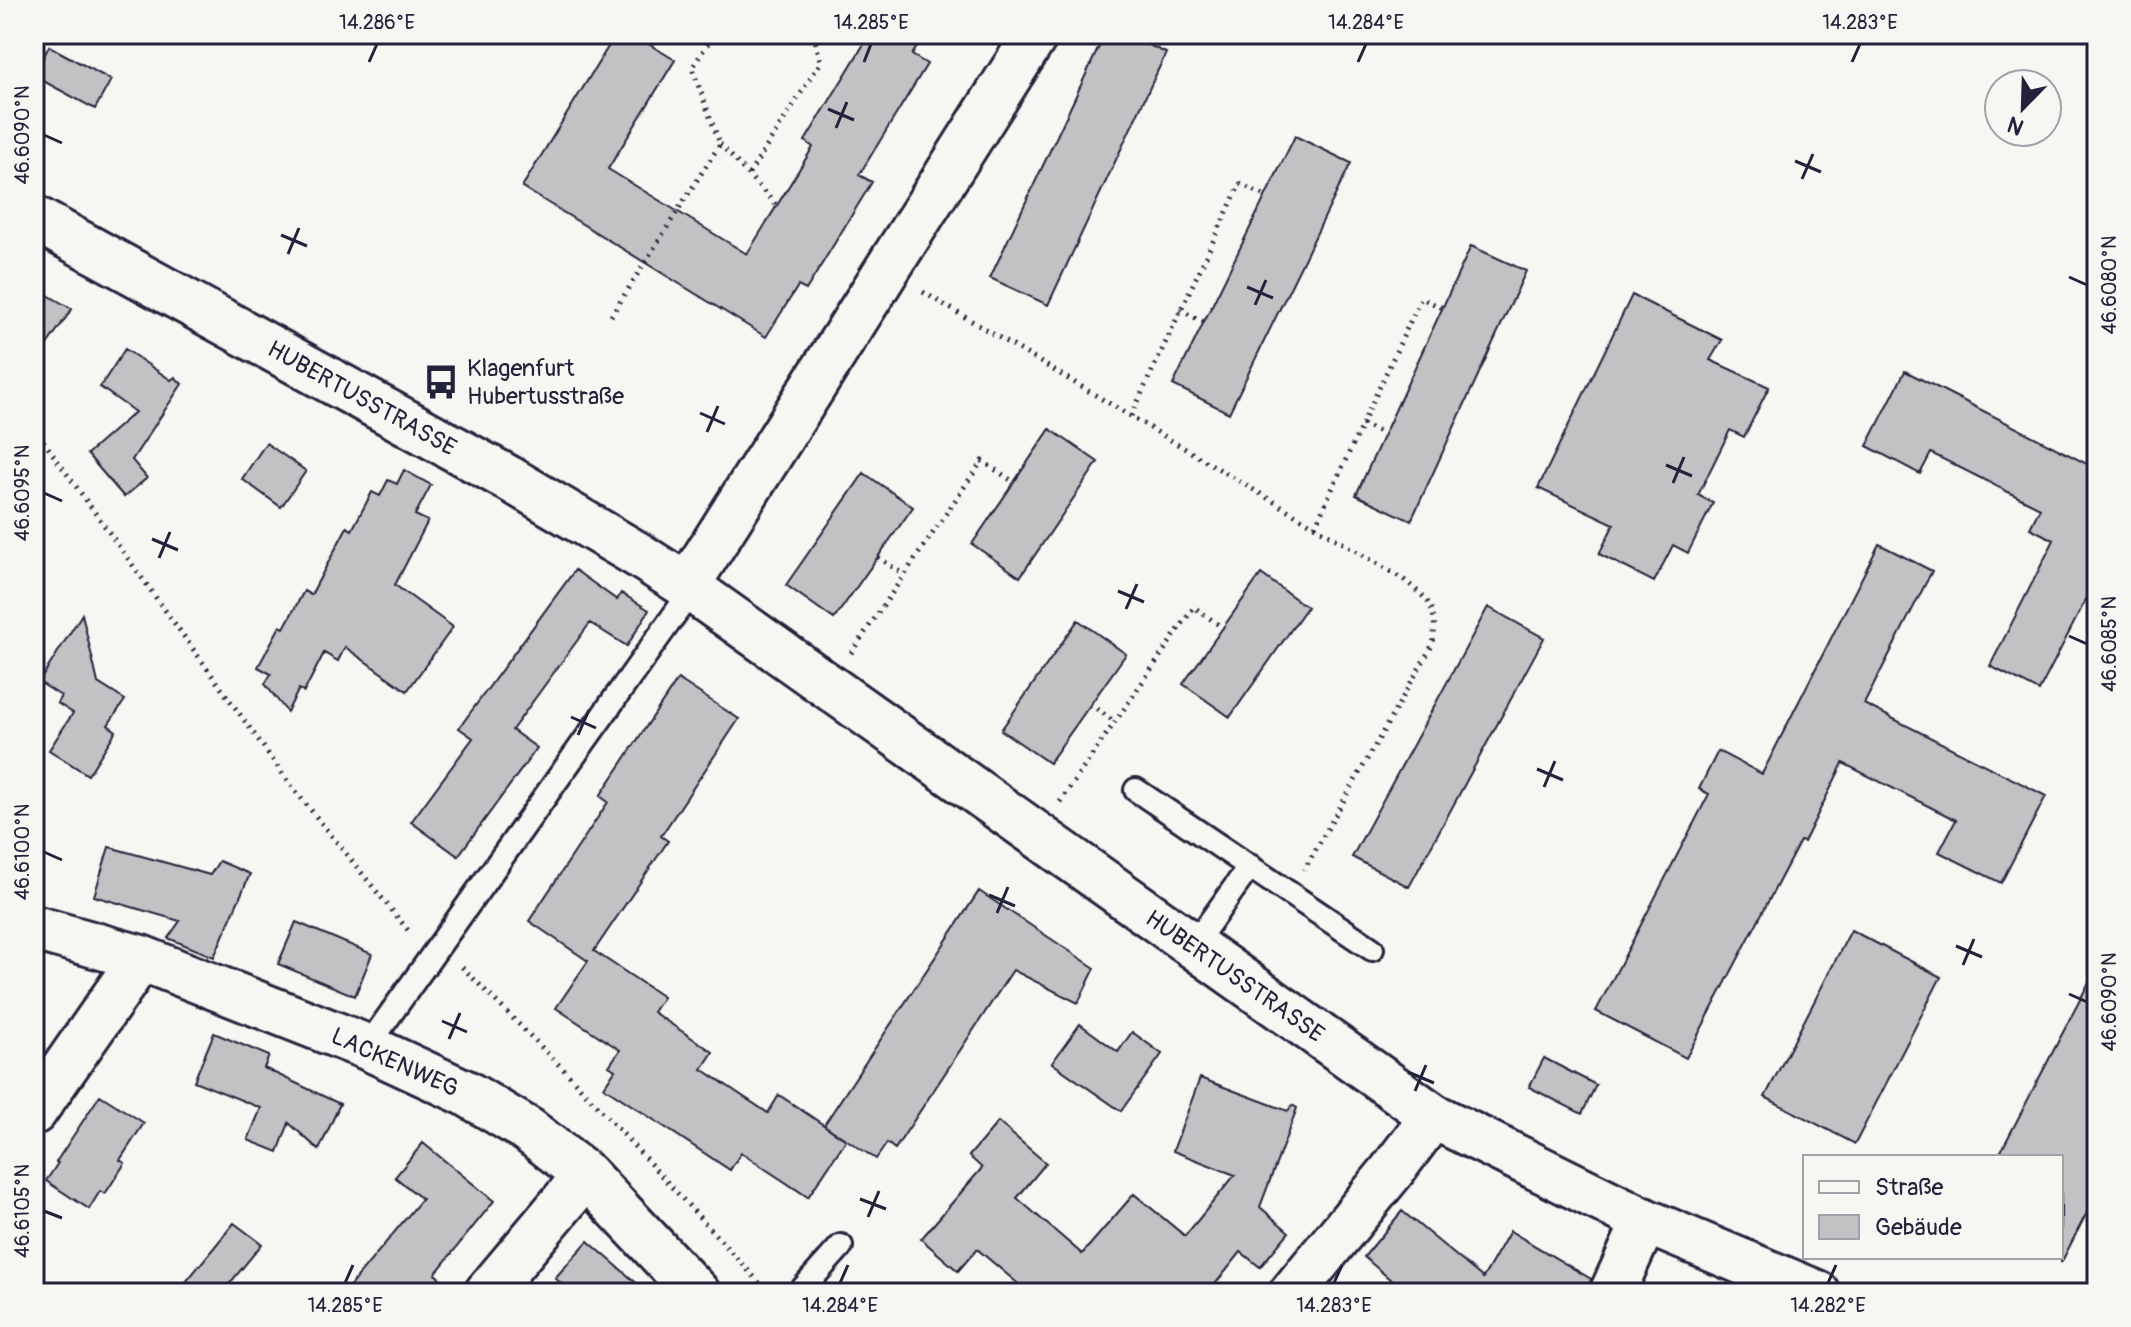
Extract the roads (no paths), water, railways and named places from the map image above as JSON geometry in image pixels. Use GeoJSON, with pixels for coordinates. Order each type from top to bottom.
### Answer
{"type":"FeatureCollection","features":[{"type":"Feature","properties":{"kind":"street"},"geometry":{"type":"LineString","coordinates":[[689,588],[1036,34]]}},
{"type":"Feature","properties":{"kind":"street","name":"HUBERTUSSTRASSE"},"geometry":{"type":"LineString","coordinates":[[34,218],[508,478],[640,556],[1433,1116],[1645,1221],[1817,1293]]}},
{"type":"Feature","properties":{"kind":"street","name":"LACKENWEG"},"geometry":{"type":"LineString","coordinates":[[34,928],[141,958],[367,1047],[478,1101],[528,1130],[586,1175],[697,1293]]}},
{"type":"Feature","properties":{"kind":"street"},"geometry":{"type":"LineString","coordinates":[[34,1112],[141,958]]}},
{"type":"Feature","properties":{"kind":"street"},"geometry":{"type":"LineString","coordinates":[[1292,1293],[1433,1116]]}},
{"type":"Feature","properties":{"kind":"street"},"geometry":{"type":"LineString","coordinates":[[487,1293],[586,1175]]}},
{"type":"Feature","properties":{"kind":"street"},"geometry":{"type":"LineString","coordinates":[[1612,1293],[1645,1221]]}},
{"type":"Feature","properties":{"kind":"lane"},"geometry":{"type":"LineString","coordinates":[[367,1047],[689,588]]}},
{"type":"Feature","properties":{"kind":"lane"},"geometry":{"type":"LineString","coordinates":[[1136,790],[1372,949]]}},
{"type":"Feature","properties":{"kind":"lane"},"geometry":{"type":"LineString","coordinates":[[1193,946],[1250,866]]}},
{"type":"Feature","properties":{"kind":"lane"},"geometry":{"type":"LineString","coordinates":[[799,1293],[841,1246]]}},
{"type":"Feature","properties":{"kind":"place","name":"Klagenfurt Hubertusstraße"},"geometry":{"type":"Point","coordinates":[441,382]}}]}
